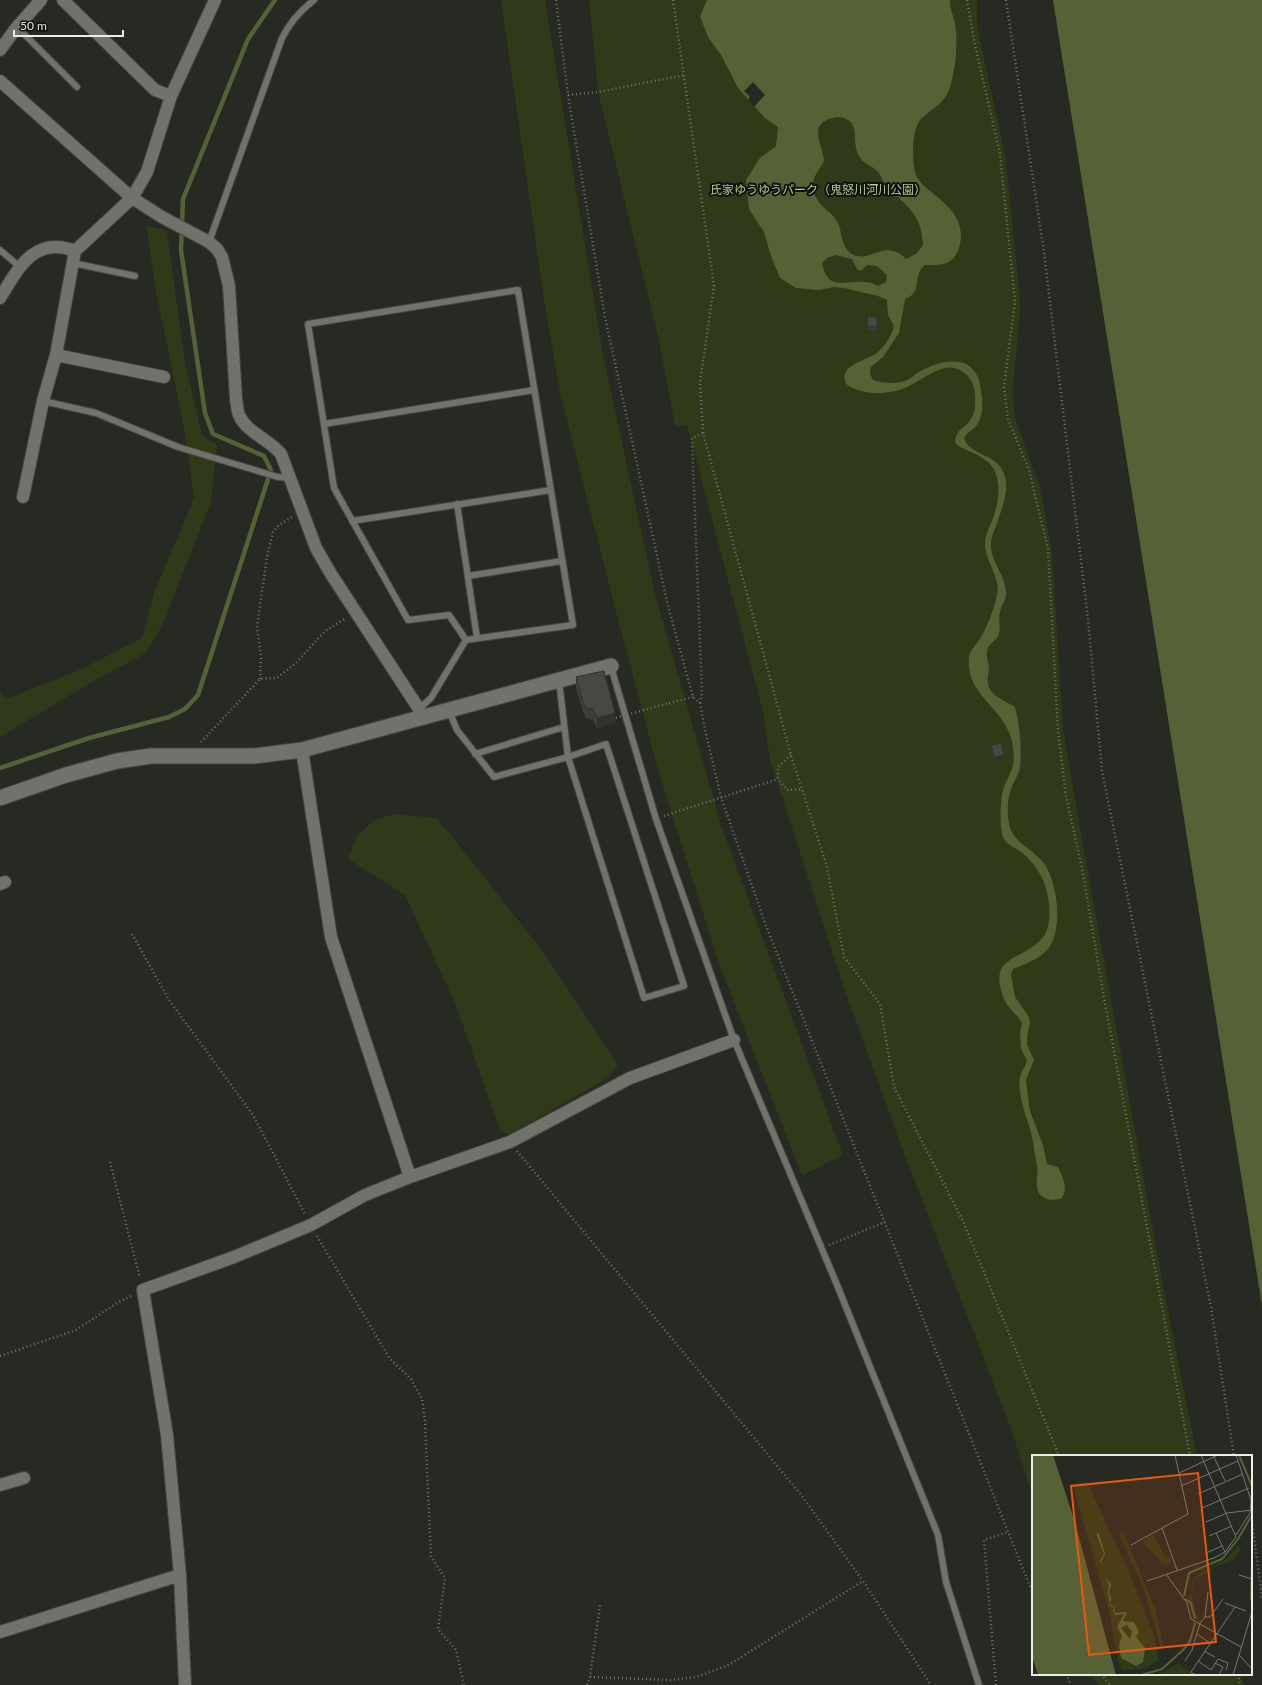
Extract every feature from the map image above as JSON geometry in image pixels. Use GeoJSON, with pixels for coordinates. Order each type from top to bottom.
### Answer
{"type":"FeatureCollection","features":[{"type":"Feature","properties":{"kind":"street"},"geometry":{"type":"LineString","coordinates":[[0,50],[17,27],[41,0]]}},
{"type":"Feature","properties":{"kind":"street"},"geometry":{"type":"LineString","coordinates":[[63,0],[155,90],[171,96]]}},
{"type":"Feature","properties":{"kind":"street"},"geometry":{"type":"LineString","coordinates":[[23,497],[44,401],[56,355],[74,257],[132,198],[147,172],[171,96],[215,0]]}},
{"type":"Feature","properties":{"kind":"street"},"geometry":{"type":"LineString","coordinates":[[0,81],[132,198],[162,217],[203,239],[217,249],[222,257],[229,286],[238,414],[244,424],[276,447],[281,454],[284,478],[303,513],[316,548],[421,713]]}},
{"type":"Feature","properties":{"kind":"street"},"geometry":{"type":"LineString","coordinates":[[0,298],[20,267],[33,253],[45,248],[65,247],[74,257]]}},
{"type":"Feature","properties":{"kind":"street"},"geometry":{"type":"LineString","coordinates":[[56,355],[164,377]]}},
{"type":"Feature","properties":{"kind":"street"},"geometry":{"type":"LineString","coordinates":[[0,798],[66,775],[117,761],[151,756],[254,756],[302,750],[421,713],[449,709],[559,681],[610,666]]}},
{"type":"Feature","properties":{"kind":"street"},"geometry":{"type":"LineString","coordinates":[[302,750],[331,938],[410,1177]]}},
{"type":"Feature","properties":{"kind":"street"},"geometry":{"type":"LineString","coordinates":[[185,1685],[180,1575],[167,1435],[143,1290],[311,1225],[365,1195],[410,1177],[510,1142],[630,1078],[734,1040]]}},
{"type":"Feature","properties":{"kind":"street"},"geometry":{"type":"LineString","coordinates":[[0,1486],[24,1478]]}},
{"type":"Feature","properties":{"kind":"street"},"geometry":{"type":"LineString","coordinates":[[0,1632],[180,1575]]}},
{"type":"Feature","properties":{"kind":"lane"},"geometry":{"type":"LineString","coordinates":[[203,239],[282,38],[289,25],[298,14],[314,0]]}},
{"type":"Feature","properties":{"kind":"lane"},"geometry":{"type":"LineString","coordinates":[[17,27],[77,86]]}},
{"type":"Feature","properties":{"kind":"lane"},"geometry":{"type":"LineString","coordinates":[[0,250],[20,267]]}},
{"type":"Feature","properties":{"kind":"lane"},"geometry":{"type":"LineString","coordinates":[[74,257],[135,276]]}},
{"type":"Feature","properties":{"kind":"lane"},"geometry":{"type":"LineString","coordinates":[[421,713],[466,640],[573,624],[518,290],[308,324],[334,488],[408,620],[449,615],[466,640]]}},
{"type":"Feature","properties":{"kind":"lane"},"geometry":{"type":"LineString","coordinates":[[324,424],[534,390]]}},
{"type":"Feature","properties":{"kind":"lane"},"geometry":{"type":"LineString","coordinates":[[44,401],[96,413],[178,447],[284,478]]}},
{"type":"Feature","properties":{"kind":"lane"},"geometry":{"type":"LineString","coordinates":[[352,521],[551,490]]}},
{"type":"Feature","properties":{"kind":"lane"},"geometry":{"type":"LineString","coordinates":[[457,504],[478,638]]}},
{"type":"Feature","properties":{"kind":"lane"},"geometry":{"type":"LineString","coordinates":[[468,576],[562,561]]}},
{"type":"Feature","properties":{"kind":"lane"},"geometry":{"type":"LineString","coordinates":[[610,666],[656,819],[734,1040],[938,1535],[946,1582],[979,1685]]}},
{"type":"Feature","properties":{"kind":"lane"},"geometry":{"type":"LineString","coordinates":[[449,709],[457,730],[494,777],[568,756],[606,744],[684,986],[644,998],[568,756],[559,681]]}},
{"type":"Feature","properties":{"kind":"lane"},"geometry":{"type":"LineString","coordinates":[[475,754],[564,727]]}},
{"type":"Feature","properties":{"kind":"path"},"geometry":{"type":"LineString","coordinates":[[556,0],[568,95],[605,317],[668,606],[693,697],[700,703]]}},
{"type":"Feature","properties":{"kind":"path"},"geometry":{"type":"LineString","coordinates":[[672,0],[714,286],[700,382],[703,433],[791,755],[827,867],[844,957],[880,1004],[894,1086],[963,1221],[1059,1455]]}},
{"type":"Feature","properties":{"kind":"path"},"geometry":{"type":"LineString","coordinates":[[967,0],[975,45],[1000,154],[1014,302],[1004,387],[1008,419],[1029,470],[1048,549],[1058,731],[1066,796],[1082,868],[1106,1006],[1190,1455]]}},
{"type":"Feature","properties":{"kind":"path"},"geometry":{"type":"LineString","coordinates":[[1006,0],[1044,252],[1088,619],[1102,771],[1211,1307],[1234,1455]]}},
{"type":"Feature","properties":{"kind":"path"},"geometry":{"type":"LineString","coordinates":[[568,95],[598,92],[684,75]]}},
{"type":"Feature","properties":{"kind":"path"},"geometry":{"type":"LineString","coordinates":[[703,433],[692,438],[702,694],[700,703],[720,797],[765,923],[1032,1592]]}},
{"type":"Feature","properties":{"kind":"path"},"geometry":{"type":"LineString","coordinates":[[200,744],[260,679],[261,656],[257,627],[267,557],[273,532],[287,519],[303,513]]}},
{"type":"Feature","properties":{"kind":"path"},"geometry":{"type":"LineString","coordinates":[[260,679],[277,678],[296,663],[324,632],[356,612]]}},
{"type":"Feature","properties":{"kind":"path"},"geometry":{"type":"LineString","coordinates":[[606,720],[693,697]]}},
{"type":"Feature","properties":{"kind":"path"},"geometry":{"type":"LineString","coordinates":[[791,755],[778,767],[778,779],[787,790],[802,789]]}},
{"type":"Feature","properties":{"kind":"path"},"geometry":{"type":"LineString","coordinates":[[656,819],[778,779]]}},
{"type":"Feature","properties":{"kind":"path"},"geometry":{"type":"LineString","coordinates":[[132,934],[169,1000],[252,1115],[311,1225],[390,1359],[411,1379],[422,1399],[425,1421],[431,1557],[445,1578],[438,1629],[456,1650],[464,1685]]}},
{"type":"Feature","properties":{"kind":"path"},"geometry":{"type":"LineString","coordinates":[[510,1142],[802,1496],[863,1581],[931,1685]]}},
{"type":"Feature","properties":{"kind":"path"},"geometry":{"type":"LineString","coordinates":[[0,1356],[76,1330],[117,1303],[143,1290],[110,1162]]}},
{"type":"Feature","properties":{"kind":"path"},"geometry":{"type":"LineString","coordinates":[[821,1248],[885,1222]]}},
{"type":"Feature","properties":{"kind":"path"},"geometry":{"type":"LineString","coordinates":[[1252,1521],[1262,1599]]}},
{"type":"Feature","properties":{"kind":"path"},"geometry":{"type":"LineString","coordinates":[[996,1685],[984,1540],[1008,1532]]}},
{"type":"Feature","properties":{"kind":"path"},"geometry":{"type":"LineString","coordinates":[[590,1677],[670,1680],[696,1677],[727,1666],[863,1581]]}},
{"type":"Feature","properties":{"kind":"path"},"geometry":{"type":"LineString","coordinates":[[587,1685],[590,1677],[600,1605]]}},
{"type":"Feature","properties":{"kind":"path"},"geometry":{"type":"LineString","coordinates":[[1066,1675],[1070,1685]]}},
{"type":"Feature","properties":{"kind":"path"},"geometry":{"type":"LineString","coordinates":[[1102,1675],[1110,1685]]}},
{"type":"Feature","properties":{"kind":"path"},"geometry":{"type":"LineString","coordinates":[[1238,1675],[1240,1685]]}},
{"type":"Feature","properties":{"kind":"green space"},"geometry":{"type":"Polygon","coordinates":[[[501,0],[545,0],[603,355],[655,594],[722,828],[843,1155],[802,1176],[719,964],[658,770],[615,608],[560,393],[544,300],[501,0]]]}},
{"type":"Feature","properties":{"kind":"green space","name":"氏家ゆうゆうパーク（鬼怒川河川公園）"},"geometry":{"type":"Polygon","coordinates":[[[589,0],[977,0],[977,27],[1005,154],[1019,287],[1020,311],[1013,390],[1015,418],[1040,487],[1052,551],[1063,729],[1164,1291],[1197,1455],[1032,1455],[1032,1496],[1012,1431],[905,1156],[846,994],[770,760],[763,712],[687,425],[675,426],[658,336],[598,92],[589,0]]]}},
{"type":"Feature","properties":{"kind":"green space"},"geometry":{"type":"Polygon","coordinates":[[[146,225],[167,231],[185,363],[202,435],[217,445],[211,502],[163,624],[146,653],[95,680],[0,737],[0,691],[6,699],[80,670],[142,638],[154,593],[194,498],[184,428],[155,286],[146,225]]]}},
{"type":"Feature","properties":{"kind":"green space"},"geometry":{"type":"Polygon","coordinates":[[[394,814],[436,818],[544,953],[618,1065],[608,1078],[509,1135],[500,1130],[455,1003],[405,895],[348,859],[357,835],[375,820],[394,814]]]}},
{"type":"Feature","properties":{"kind":"green space"},"geometry":{"type":"Polygon","coordinates":[[[1091,1675],[1242,1675],[1244,1685],[1100,1685],[1091,1675]]]}},
{"type":"Feature","properties":{"kind":"shaded area"},"geometry":{"type":"Polygon","coordinates":[[[707,0],[950,0],[950,6],[955,24],[956,39],[953,77],[947,95],[936,107],[923,117],[916,128],[913,143],[913,158],[915,172],[919,180],[925,187],[944,202],[955,215],[961,230],[959,248],[950,261],[936,265],[925,265],[921,270],[914,292],[911,296],[905,299],[899,333],[883,357],[871,367],[870,374],[873,380],[894,383],[906,381],[919,372],[936,364],[960,362],[966,364],[976,373],[979,380],[982,398],[982,411],[981,417],[975,427],[964,438],[967,444],[993,460],[1004,472],[1006,482],[1005,499],[993,535],[991,550],[1004,580],[1006,595],[999,615],[999,634],[989,646],[987,651],[989,666],[988,684],[989,688],[995,695],[1015,707],[1018,722],[1021,760],[1018,775],[1010,791],[1008,800],[1008,814],[1011,830],[1018,840],[1037,856],[1048,869],[1052,880],[1057,907],[1055,933],[1051,944],[1042,955],[1013,969],[1011,974],[1015,997],[1029,1017],[1030,1022],[1027,1045],[1034,1060],[1026,1080],[1030,1111],[1043,1145],[1047,1164],[1058,1167],[1063,1179],[1065,1191],[1061,1199],[1052,1200],[1045,1198],[1038,1190],[1033,1141],[1020,1093],[1020,1077],[1027,1060],[1021,1049],[1020,1032],[1022,1023],[1006,1003],[1000,984],[1000,973],[1003,966],[1035,945],[1043,937],[1048,925],[1049,908],[1048,896],[1041,875],[1027,857],[1007,843],[1003,837],[1001,824],[1001,800],[1004,787],[1014,762],[1012,742],[1005,725],[984,699],[972,680],[969,669],[970,654],[988,624],[998,589],[985,547],[986,535],[997,505],[998,482],[996,475],[986,460],[957,445],[955,442],[958,432],[968,423],[973,414],[975,407],[974,386],[972,381],[965,373],[953,368],[945,368],[935,371],[907,387],[893,392],[876,393],[860,391],[846,384],[844,377],[850,367],[878,352],[890,337],[894,326],[888,315],[887,300],[878,296],[844,288],[834,287],[819,290],[796,288],[780,278],[771,256],[764,232],[749,209],[746,180],[760,158],[776,146],[778,127],[765,118],[738,88],[721,55],[708,37],[700,16],[707,0]],[[837,117],[827,120],[821,124],[819,129],[819,141],[824,161],[813,181],[815,195],[821,205],[838,223],[847,249],[854,255],[865,256],[880,251],[891,250],[906,259],[916,254],[923,245],[922,233],[915,216],[906,204],[885,183],[878,172],[861,159],[857,152],[855,132],[851,122],[837,117]],[[836,255],[827,258],[822,263],[828,278],[833,281],[838,283],[867,282],[878,286],[886,282],[887,275],[877,266],[867,265],[861,271],[857,269],[852,259],[836,255]]]}},
{"type":"Feature","properties":{"kind":"shaded area"},"geometry":{"type":"Polygon","coordinates":[[[1053,0],[1262,0],[1262,1306],[1053,0]]]}},
{"type":"Feature","properties":{"kind":"pier"},"geometry":{"type":"Polygon","coordinates":[[[753,82],[765,95],[754,107],[748,100],[750,97],[744,91],[753,82]]]}},
{"type":"Feature","properties":{"kind":"building"},"geometry":{"type":"Polygon","coordinates":[[[868,316],[877,317],[877,327],[867,326],[868,316]]]}},
{"type":"Feature","properties":{"kind":"building"},"geometry":{"type":"Polygon","coordinates":[[[604,671],[615,713],[597,718],[593,709],[586,708],[576,677],[604,671]]]}},
{"type":"Feature","properties":{"kind":"building"},"geometry":{"type":"Polygon","coordinates":[[[1001,743],[1004,755],[994,757],[991,745],[1001,743]]]}},
{"type":"Feature","properties":{"kind":"waterway"},"geometry":{"type":"LineString","coordinates":[[0,768],[89,738],[169,717],[185,709],[198,695],[271,470],[264,456],[213,434],[205,413],[181,250],[183,199],[248,39],[275,0]]}}]}
